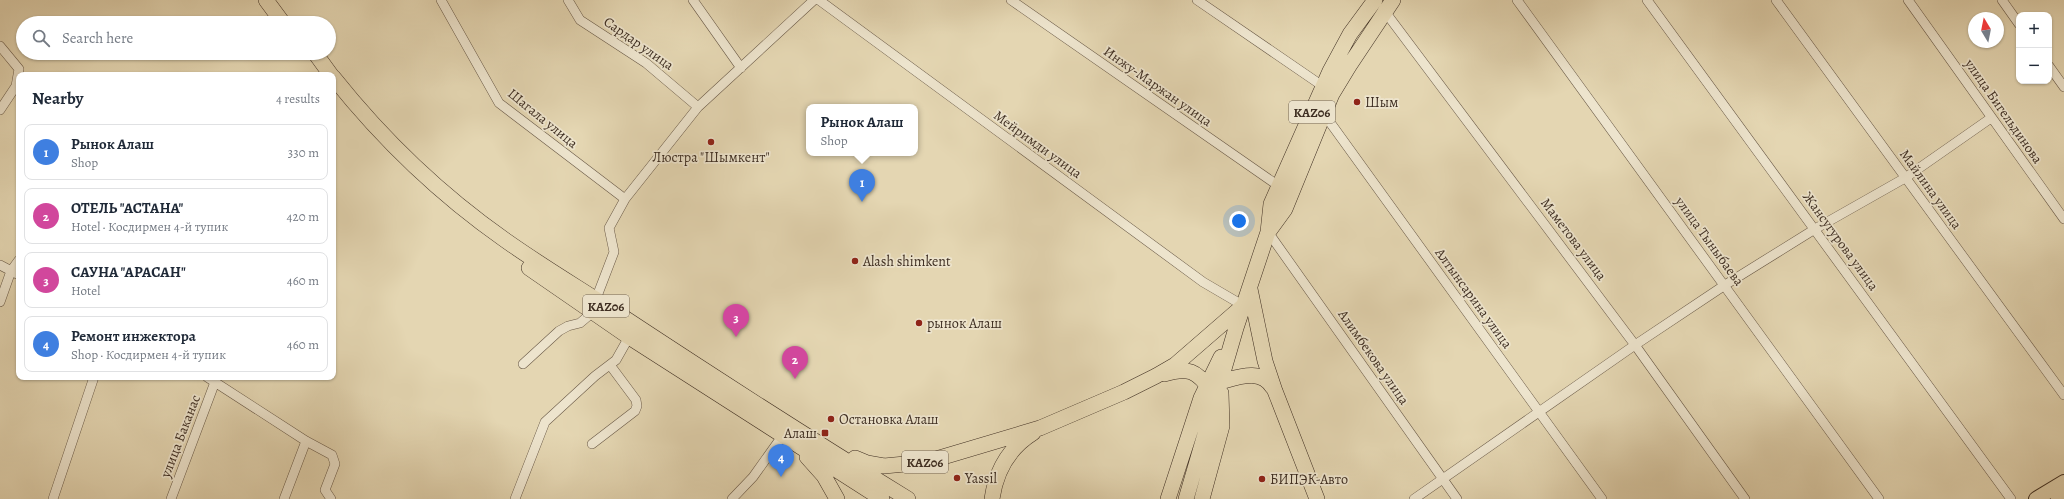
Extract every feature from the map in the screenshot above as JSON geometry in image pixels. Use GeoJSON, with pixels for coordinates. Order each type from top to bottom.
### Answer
{"type":"FeatureCollection","features":[{"type":"Feature","properties":{"kind":"highway"},"geometry":{"type":"LineString","coordinates":[[266,0],[278,16]]}},
{"type":"Feature","properties":{"kind":"highway"},"geometry":{"type":"LineString","coordinates":[[277,0],[289,16]]}},
{"type":"Feature","properties":{"kind":"highway","name":"KАZ06"},"geometry":{"type":"LineString","coordinates":[[1285,190],[1324,114],[1332,94],[1382,3]]}},
{"type":"Feature","properties":{"kind":"highway","name":"KАZ06"},"geometry":{"type":"LineString","coordinates":[[1186,499],[1215,398],[1213,384],[1244,306],[1268,232],[1285,209],[1285,190],[1324,87],[1350,34],[1382,3]]}},
{"type":"Feature","properties":{"kind":"highway"},"geometry":{"type":"LineString","coordinates":[[309,60],[318,72]]}},
{"type":"Feature","properties":{"kind":"highway","name":"KАZ06"},"geometry":{"type":"LineString","coordinates":[[320,60],[329,72]]}},
{"type":"Feature","properties":{"kind":"highway","name":"KАZ06"},"geometry":{"type":"LineString","coordinates":[[336,81],[366,119],[399,152],[455,202],[595,306],[630,337],[882,499]]}},
{"type":"Feature","properties":{"kind":"highway","name":"KАZ06"},"geometry":{"type":"LineString","coordinates":[[336,96],[360,125],[392,159],[449,209],[500,248],[812,438],[908,499]]}},
{"type":"Feature","properties":{"kind":"highway"},"geometry":{"type":"LineString","coordinates":[[1250,289],[1265,361],[1275,391],[1317,499]]}},
{"type":"Feature","properties":{"kind":"highway","name":"KАZ06"},"geometry":{"type":"LineString","coordinates":[[812,438],[867,463],[884,466],[926,462],[1040,428],[1124,392],[1156,376],[1175,364],[1244,306]]}},
{"type":"Feature","properties":{"kind":"highway"},"geometry":{"type":"LineString","coordinates":[[1156,376],[1177,370],[1187,370],[1213,384],[1254,375],[1263,377],[1270,382],[1275,391]]}},
{"type":"Feature","properties":{"kind":"highway"},"geometry":{"type":"LineString","coordinates":[[1168,499],[1193,418],[1213,384]]}},
{"type":"Feature","properties":{"kind":"highway"},"geometry":{"type":"LineString","coordinates":[[1202,499],[1222,426],[1213,384]]}},
{"type":"Feature","properties":{"kind":"highway"},"geometry":{"type":"LineString","coordinates":[[992,499],[1000,470],[1010,452],[1023,439],[1040,428]]}},
{"type":"Feature","properties":{"kind":"highway"},"geometry":{"type":"LineString","coordinates":[[789,439],[824,476],[837,499]]}},
{"type":"Feature","properties":{"kind":"main road"},"geometry":{"type":"LineString","coordinates":[[2036,499],[2064,482]]}},
{"type":"Feature","properties":{"kind":"main road"},"geometry":{"type":"LineString","coordinates":[[2058,499],[2064,496]]}},
{"type":"Feature","properties":{"kind":"street","name":"Шагала улица"},"geometry":{"type":"LineString","coordinates":[[441,0],[499,103],[624,199]]}},
{"type":"Feature","properties":{"kind":"street","name":"Сардар улица"},"geometry":{"type":"LineString","coordinates":[[568,0],[580,20],[646,63],[698,107]]}},
{"type":"Feature","properties":{"kind":"street"},"geometry":{"type":"LineString","coordinates":[[693,0],[741,68]]}},
{"type":"Feature","properties":{"kind":"street"},"geometry":{"type":"LineString","coordinates":[[523,364],[559,331],[568,326],[580,323],[595,306],[614,252],[609,228],[624,199],[698,107],[814,0]]}},
{"type":"Feature","properties":{"kind":"street","name":"Мейримди улица"},"geometry":{"type":"LineString","coordinates":[[818,0],[1203,282],[1244,306]]}},
{"type":"Feature","properties":{"kind":"street","name":"Инжу-Маржан улица"},"geometry":{"type":"LineString","coordinates":[[1011,0],[1285,190]]}},
{"type":"Feature","properties":{"kind":"street"},"geometry":{"type":"LineString","coordinates":[[1197,0],[1324,87]]}},
{"type":"Feature","properties":{"kind":"street","name":"улица Тыныбаева"},"geometry":{"type":"LineString","coordinates":[[1516,0],[1725,285],[1879,499]]}},
{"type":"Feature","properties":{"kind":"street","name":"Жансугурова улица"},"geometry":{"type":"LineString","coordinates":[[1647,0],[2011,499]]}},
{"type":"Feature","properties":{"kind":"street","name":"Майлина улица"},"geometry":{"type":"LineString","coordinates":[[1776,0],[2064,395]]}},
{"type":"Feature","properties":{"kind":"street","name":"улица Бигельдинова"},"geometry":{"type":"LineString","coordinates":[[1908,0],[2064,219]]}},
{"type":"Feature","properties":{"kind":"street"},"geometry":{"type":"LineString","coordinates":[[2004,0],[2016,19]]}},
{"type":"Feature","properties":{"kind":"street","name":"Маметова улица"},"geometry":{"type":"LineString","coordinates":[[1382,3],[1635,345],[1745,499]]}},
{"type":"Feature","properties":{"kind":"street"},"geometry":{"type":"LineString","coordinates":[[2,50],[19,69],[18,72]]}},
{"type":"Feature","properties":{"kind":"street"},"geometry":{"type":"LineString","coordinates":[[2052,70],[2064,87]]}},
{"type":"Feature","properties":{"kind":"street"},"geometry":{"type":"LineString","coordinates":[[0,110],[16,86]]}},
{"type":"Feature","properties":{"kind":"street","name":"Алтынсарина улица"},"geometry":{"type":"LineString","coordinates":[[1324,114],[1602,499]]}},
{"type":"Feature","properties":{"kind":"street"},"geometry":{"type":"LineString","coordinates":[[1414,499],[1540,413],[1635,345],[1725,285],[1815,229],[1905,178],[1991,118]]}},
{"type":"Feature","properties":{"kind":"street","name":"Алимбекова улица"},"geometry":{"type":"LineString","coordinates":[[1268,232],[1457,499]]}},
{"type":"Feature","properties":{"kind":"street"},"geometry":{"type":"LineString","coordinates":[[0,265],[15,273],[0,302]]}},
{"type":"Feature","properties":{"kind":"street"},"geometry":{"type":"LineString","coordinates":[[515,499],[545,422],[595,376],[616,360],[630,337]]}},
{"type":"Feature","properties":{"kind":"street"},"geometry":{"type":"LineString","coordinates":[[592,444],[635,412],[637,406],[636,400],[610,365]]}},
{"type":"Feature","properties":{"kind":"street"},"geometry":{"type":"LineString","coordinates":[[52,499],[93,380]]}},
{"type":"Feature","properties":{"kind":"street"},"geometry":{"type":"LineString","coordinates":[[212,380],[306,441],[332,455],[335,464],[325,490],[330,499]]}},
{"type":"Feature","properties":{"kind":"street","name":"улица Баканас"},"geometry":{"type":"LineString","coordinates":[[171,499],[215,382]]}},
{"type":"Feature","properties":{"kind":"street"},"geometry":{"type":"LineString","coordinates":[[732,499],[789,439]]}},
{"type":"Feature","properties":{"kind":"street"},"geometry":{"type":"LineString","coordinates":[[284,499],[306,441]]}},
{"type":"Feature","properties":{"kind":"place","name":"Шым"},"geometry":{"type":"Point","coordinates":[1357,102]}},
{"type":"Feature","properties":{"kind":"place","name":"Люстра \"Шымкент\""},"geometry":{"type":"Point","coordinates":[711,142]}},
{"type":"Feature","properties":{"kind":"place","name":"Рынок Алаш"},"geometry":{"type":"Point","coordinates":[862,202]}},
{"type":"Feature","properties":{"kind":"place","name":"Alash shimkent"},"geometry":{"type":"Point","coordinates":[855,261]}},
{"type":"Feature","properties":{"kind":"place","name":"рынок Алаш"},"geometry":{"type":"Point","coordinates":[919,323]}},
{"type":"Feature","properties":{"kind":"place","name":"САУНА \"АРАСАН\""},"geometry":{"type":"Point","coordinates":[736,337]}},
{"type":"Feature","properties":{"kind":"place","name":"ОТЕЛЬ \"АСТАНА\""},"geometry":{"type":"Point","coordinates":[795,379]}},
{"type":"Feature","properties":{"kind":"place","name":"Остановка Алаш"},"geometry":{"type":"Point","coordinates":[831,419]}},
{"type":"Feature","properties":{"kind":"place","name":"Алаш"},"geometry":{"type":"Point","coordinates":[825,433]}},
{"type":"Feature","properties":{"kind":"place","name":"Ремонт инжектора"},"geometry":{"type":"Point","coordinates":[781,477]}},
{"type":"Feature","properties":{"kind":"place","name":"Yassil"},"geometry":{"type":"Point","coordinates":[957,478]}},
{"type":"Feature","properties":{"kind":"place","name":"БИПЭК-Авто"},"geometry":{"type":"Point","coordinates":[1262,479]}}]}
